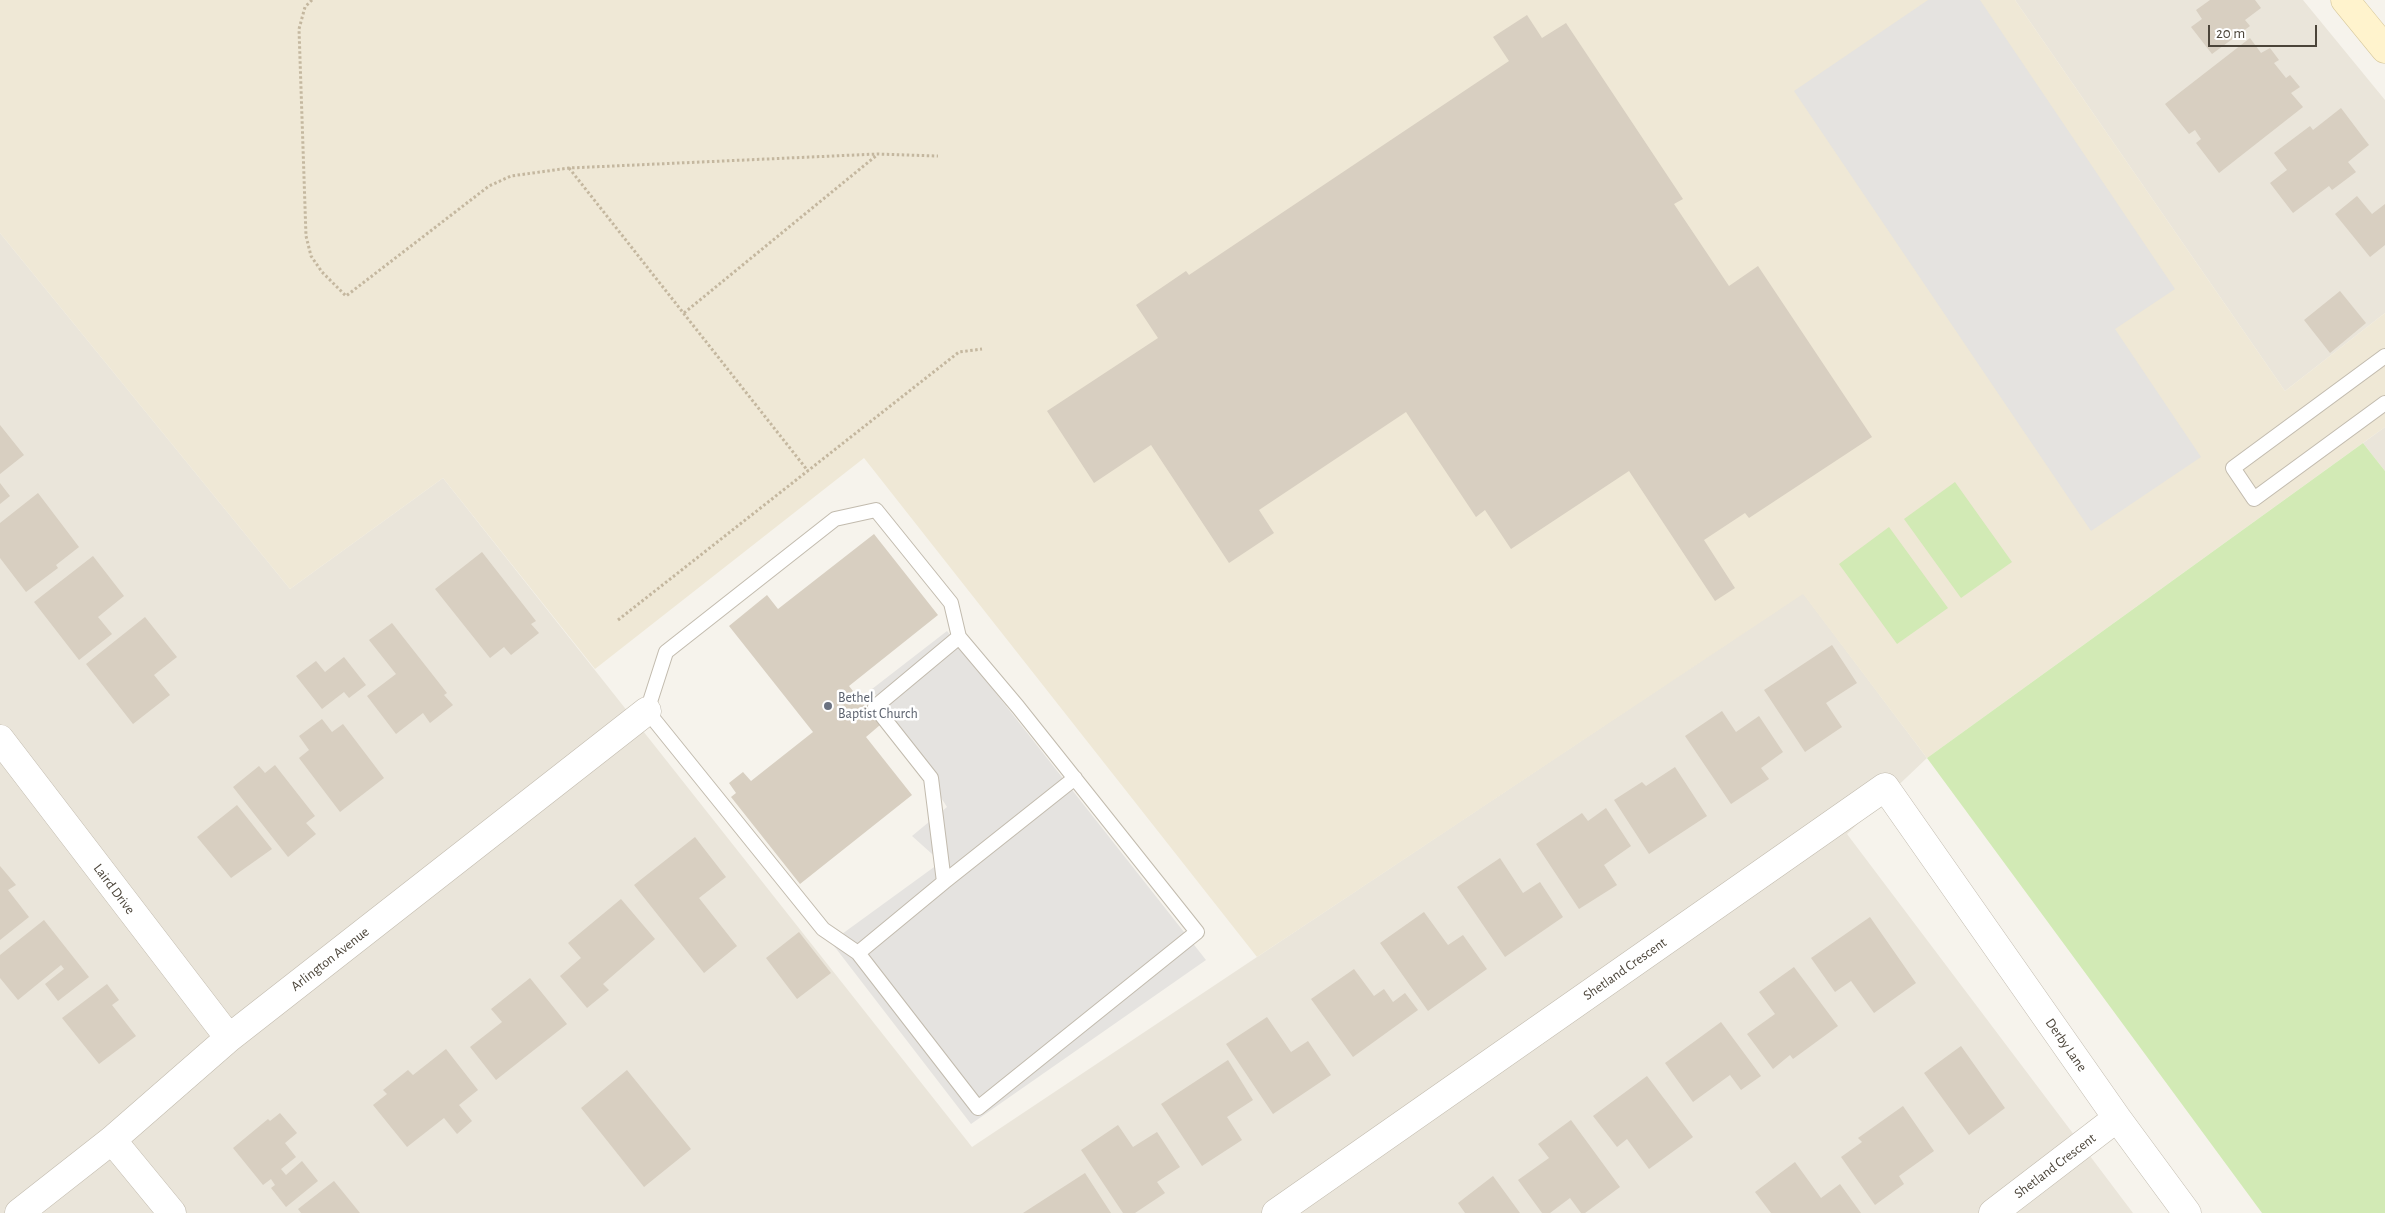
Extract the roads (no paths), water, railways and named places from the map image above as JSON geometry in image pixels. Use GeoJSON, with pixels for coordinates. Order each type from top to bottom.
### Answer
{"type":"FeatureCollection","features":[{"type":"Feature","properties":{"kind":"main road"},"geometry":{"type":"LineString","coordinates":[[2345,0],[2385,49]]}},
{"type":"Feature","properties":{"kind":"street","name":"Arlington Avenue"},"geometry":{"type":"LineString","coordinates":[[18,1213],[112,1140],[229,1038],[647,711]]}},
{"type":"Feature","properties":{"kind":"street","name":"Laird Drive"},"geometry":{"type":"LineString","coordinates":[[0,739],[229,1038]]}},
{"type":"Feature","properties":{"kind":"street","name":"Shetland Crescent"},"geometry":{"type":"LineString","coordinates":[[1276,1213],[1885,787],[1948,876]]}},
{"type":"Feature","properties":{"kind":"street","name":"Derby Lane"},"geometry":{"type":"LineString","coordinates":[[1948,876],[2187,1213]]}},
{"type":"Feature","properties":{"kind":"street","name":"Shetland Crescent"},"geometry":{"type":"LineString","coordinates":[[1992,1213],[2118,1118]]}},
{"type":"Feature","properties":{"kind":"street"},"geometry":{"type":"LineString","coordinates":[[112,1140],[172,1213]]}},
{"type":"Feature","properties":{"kind":"lane"},"geometry":{"type":"LineString","coordinates":[[2385,356],[2233,468],[2254,500],[2385,403]]}},
{"type":"Feature","properties":{"kind":"lane"},"geometry":{"type":"LineString","coordinates":[[876,510],[951,603],[959,637],[1198,932],[978,1108],[858,953],[823,929],[647,711],[666,652],[836,519],[876,510]]}},
{"type":"Feature","properties":{"kind":"lane"},"geometry":{"type":"LineString","coordinates":[[944,882],[931,778],[875,707],[959,637]]}},
{"type":"Feature","properties":{"kind":"lane"},"geometry":{"type":"LineString","coordinates":[[858,953],[1074,778]]}},
{"type":"Feature","properties":{"kind":"place","name":"Bethel Baptist Church"},"geometry":{"type":"Point","coordinates":[828,706]}}]}
